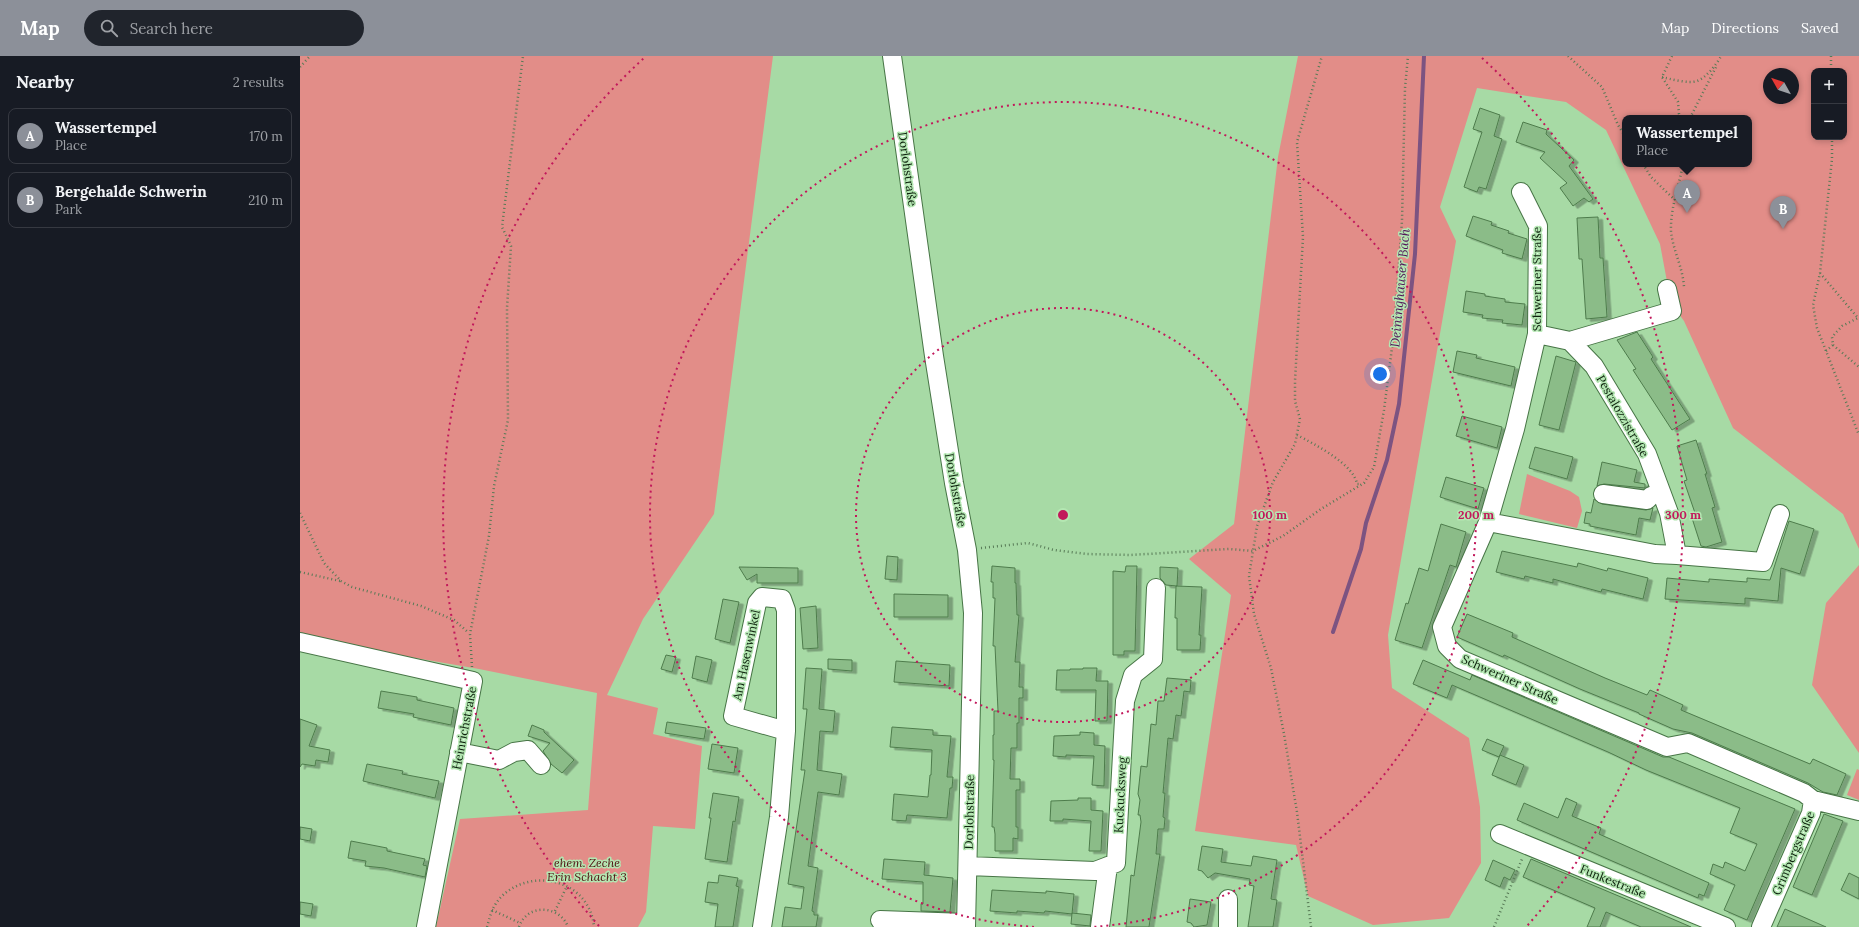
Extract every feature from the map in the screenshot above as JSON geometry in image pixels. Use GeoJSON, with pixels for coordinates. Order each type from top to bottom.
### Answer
{"type":"FeatureCollection","features":[{"type":"Feature","properties":{"kind":"street","name":"Dorlohstraße"},"geometry":{"type":"LineString","coordinates":[[892,56],[934,356],[954,483],[967,550],[973,613],[966,925]]}},
{"type":"Feature","properties":{"kind":"street","name":"Schweriner Straße"},"geometry":{"type":"LineString","coordinates":[[1521,192],[1538,226],[1537,334],[1515,429],[1488,522],[1442,628],[1447,646],[1460,658],[1667,747],[1688,743],[1804,793],[1813,800]]}},
{"type":"Feature","properties":{"kind":"street"},"geometry":{"type":"LineString","coordinates":[[1537,334],[1570,341],[1672,312],[1675,289]]}},
{"type":"Feature","properties":{"kind":"street","name":"Pestalozzistraße"},"geometry":{"type":"LineString","coordinates":[[1570,341],[1594,366],[1647,454],[1669,512],[1677,555]]}},
{"type":"Feature","properties":{"kind":"street"},"geometry":{"type":"LineString","coordinates":[[1603,494],[1647,500],[1651,496],[1661,492]]}},
{"type":"Feature","properties":{"kind":"street"},"geometry":{"type":"LineString","coordinates":[[1488,522],[1655,554],[1763,562],[1780,514]]}},
{"type":"Feature","properties":{"kind":"street","name":"Kuckucksweg"},"geometry":{"type":"LineString","coordinates":[[1108,866],[1116,863],[1125,701],[1133,675],[1153,659],[1156,588]]}},
{"type":"Feature","properties":{"kind":"street","name":"Am Hasenwinkel"},"geometry":{"type":"LineString","coordinates":[[762,927],[779,817],[786,731],[786,610],[782,600],[762,597],[757,603],[733,716],[786,731]]}},
{"type":"Feature","properties":{"kind":"street","name":"Heinrichstraße"},"geometry":{"type":"LineString","coordinates":[[300,642],[474,681],[426,927]]}},
{"type":"Feature","properties":{"kind":"street"},"geometry":{"type":"LineString","coordinates":[[459,752],[498,760],[514,752],[528,750],[541,765]]}},
{"type":"Feature","properties":{"kind":"street","name":"Grimbergstraße"},"geometry":{"type":"LineString","coordinates":[[1761,927],[1811,813],[1813,800],[1859,811]]}},
{"type":"Feature","properties":{"kind":"street","name":"Funkestraße"},"geometry":{"type":"LineString","coordinates":[[1500,834],[1726,927]]}},
{"type":"Feature","properties":{"kind":"street"},"geometry":{"type":"LineString","coordinates":[[968,866],[1095,871],[1108,866],[1100,927]]}},
{"type":"Feature","properties":{"kind":"street"},"geometry":{"type":"LineString","coordinates":[[1228,899],[1228,927]]}},
{"type":"Feature","properties":{"kind":"street"},"geometry":{"type":"LineString","coordinates":[[880,920],[966,925]]}},
{"type":"Feature","properties":{"kind":"path"},"geometry":{"type":"LineString","coordinates":[[300,67],[310,56]]}},
{"type":"Feature","properties":{"kind":"path"},"geometry":{"type":"LineString","coordinates":[[474,681],[470,634],[478,585],[489,536],[494,486],[508,420],[507,308],[511,246],[502,227],[523,56]]}},
{"type":"Feature","properties":{"kind":"path"},"geometry":{"type":"LineString","coordinates":[[1311,927],[1297,812],[1284,734],[1271,668],[1254,614],[1249,576],[1257,526],[1273,482],[1290,455],[1297,435],[1300,420],[1296,401],[1295,382],[1303,238],[1297,142],[1322,56]]}},
{"type":"Feature","properties":{"kind":"path"},"geometry":{"type":"LineString","coordinates":[[975,549],[1028,543],[1054,550],[1087,554],[1144,555],[1229,549],[1253,551],[1283,536],[1321,509],[1364,483],[1374,466],[1384,410],[1394,332],[1402,221],[1405,88],[1408,56]]}},
{"type":"Feature","properties":{"kind":"path"},"geometry":{"type":"LineString","coordinates":[[1568,56],[1602,87],[1618,126],[1622,132]]}},
{"type":"Feature","properties":{"kind":"path"},"geometry":{"type":"LineString","coordinates":[[1662,77],[1672,56]]}},
{"type":"Feature","properties":{"kind":"path"},"geometry":{"type":"LineString","coordinates":[[1692,115],[1721,56]]}},
{"type":"Feature","properties":{"kind":"path"},"geometry":{"type":"LineString","coordinates":[[1831,56],[1831,68]]}},
{"type":"Feature","properties":{"kind":"path"},"geometry":{"type":"LineString","coordinates":[[1662,77],[1678,81],[1697,81],[1717,65]]}},
{"type":"Feature","properties":{"kind":"path"},"geometry":{"type":"LineString","coordinates":[[1662,77],[1678,102],[1680,115]]}},
{"type":"Feature","properties":{"kind":"path"},"geometry":{"type":"LineString","coordinates":[[1832,140],[1832,159],[1820,273],[1813,305],[1817,328],[1859,435]]}},
{"type":"Feature","properties":{"kind":"path"},"geometry":{"type":"LineString","coordinates":[[1645,167],[1651,177],[1675,200]]}},
{"type":"Feature","properties":{"kind":"path"},"geometry":{"type":"LineString","coordinates":[[1675,289],[1681,267],[1671,233],[1672,212],[1682,167]]}},
{"type":"Feature","properties":{"kind":"path"},"geometry":{"type":"LineString","coordinates":[[1820,273],[1859,318],[1842,326],[1832,337],[1833,345],[1859,367]]}},
{"type":"Feature","properties":{"kind":"path"},"geometry":{"type":"LineString","coordinates":[[1826,351],[1833,345]]}},
{"type":"Feature","properties":{"kind":"path"},"geometry":{"type":"LineString","coordinates":[[1297,435],[1334,457],[1354,475],[1357,484],[1364,483]]}},
{"type":"Feature","properties":{"kind":"path"},"geometry":{"type":"LineString","coordinates":[[300,513],[324,563],[341,581]]}},
{"type":"Feature","properties":{"kind":"path"},"geometry":{"type":"LineString","coordinates":[[300,572],[341,581],[352,587],[421,606],[454,620],[470,634]]}},
{"type":"Feature","properties":{"kind":"path"},"geometry":{"type":"LineString","coordinates":[[1494,927],[1527,846]]}},
{"type":"Feature","properties":{"kind":"path"},"geometry":{"type":"LineString","coordinates":[[487,927],[492,910],[506,893],[524,882],[539,879],[554,881],[567,886],[580,896],[589,909],[594,927]]}},
{"type":"Feature","properties":{"kind":"path"},"geometry":{"type":"LineString","coordinates":[[555,911],[567,886]]}},
{"type":"Feature","properties":{"kind":"path"},"geometry":{"type":"LineString","coordinates":[[519,927],[520,923],[532,912],[539,909],[555,911],[562,916],[568,927]]}},
{"type":"Feature","properties":{"kind":"path"},"geometry":{"type":"LineString","coordinates":[[492,910],[520,923]]}},
{"type":"Feature","properties":{"kind":"green space","name":"ehem. Zeche Erin Schacht 3"},"geometry":{"type":"Polygon","coordinates":[[[300,56],[773,56],[714,514],[643,619],[607,695],[658,708],[653,734],[702,746],[695,829],[653,826],[646,912],[638,927],[436,927],[460,819],[588,810],[597,693],[479,669],[358,648],[300,635],[300,56]]]}},
{"type":"Feature","properties":{"kind":"green space"},"geometry":{"type":"Polygon","coordinates":[[[1298,56],[1859,56],[1859,549],[1843,514],[1733,428],[1684,321],[1671,303],[1660,244],[1624,167],[1752,167],[1752,115],[1622,115],[1622,164],[1606,130],[1566,102],[1477,88],[1440,207],[1456,241],[1388,635],[1392,688],[1469,738],[1480,807],[1481,863],[1449,918],[1373,925],[1308,896],[1296,845],[1195,831],[1231,595],[1189,559],[1234,524],[1278,157],[1298,56]]]}},
{"type":"Feature","properties":{"kind":"green space"},"geometry":{"type":"Polygon","coordinates":[[[1527,474],[1570,491],[1579,497],[1582,511],[1577,528],[1519,514],[1527,474]]]}},
{"type":"Feature","properties":{"kind":"green space"},"geometry":{"type":"Polygon","coordinates":[[[1859,565],[1859,753],[1812,685],[1826,603],[1859,565]]]}},
{"type":"Feature","properties":{"kind":"green space"},"geometry":{"type":"Polygon","coordinates":[[[1857,769],[1859,770],[1859,800],[1847,795],[1857,769]]]}},
{"type":"Feature","properties":{"kind":"building"},"geometry":{"type":"Polygon","coordinates":[[[1480,108],[1500,115],[1494,136],[1502,139],[1486,189],[1479,187],[1477,192],[1464,187],[1482,132],[1473,129],[1480,108]]]}},
{"type":"Feature","properties":{"kind":"building"},"geometry":{"type":"Polygon","coordinates":[[[1523,122],[1547,130],[1546,134],[1574,160],[1569,166],[1593,199],[1589,202],[1584,198],[1573,206],[1560,188],[1567,183],[1540,158],[1545,152],[1516,142],[1523,122]]]}},
{"type":"Feature","properties":{"kind":"building"},"geometry":{"type":"Polygon","coordinates":[[[1473,216],[1492,222],[1491,225],[1509,231],[1508,233],[1527,239],[1522,259],[1502,253],[1503,250],[1466,236],[1473,216]]]}},
{"type":"Feature","properties":{"kind":"building"},"geometry":{"type":"Polygon","coordinates":[[[1598,217],[1600,258],[1603,258],[1607,317],[1586,319],[1582,259],[1579,259],[1577,218],[1598,217]]]}},
{"type":"Feature","properties":{"kind":"building"},"geometry":{"type":"Polygon","coordinates":[[[1466,291],[1505,299],[1505,302],[1525,304],[1522,325],[1502,323],[1503,320],[1482,318],[1483,315],[1463,312],[1466,291]]]}},
{"type":"Feature","properties":{"kind":"building"},"geometry":{"type":"Polygon","coordinates":[[[1637,332],[1653,357],[1651,359],[1690,419],[1672,430],[1633,370],[1636,369],[1617,340],[1637,332]]]}},
{"type":"Feature","properties":{"kind":"building"},"geometry":{"type":"Polygon","coordinates":[[[1457,351],[1477,355],[1476,358],[1515,367],[1511,386],[1453,372],[1457,351]]]}},
{"type":"Feature","properties":{"kind":"building"},"geometry":{"type":"Polygon","coordinates":[[[1556,356],[1576,362],[1559,430],[1539,425],[1556,356]]]}},
{"type":"Feature","properties":{"kind":"building"},"geometry":{"type":"Polygon","coordinates":[[[1462,416],[1502,427],[1497,448],[1456,436],[1462,416]]]}},
{"type":"Feature","properties":{"kind":"building"},"geometry":{"type":"Polygon","coordinates":[[[1696,440],[1707,474],[1705,474],[1715,507],[1712,508],[1722,542],[1706,547],[1701,546],[1691,515],[1695,513],[1684,481],[1687,480],[1677,446],[1696,440]]]}},
{"type":"Feature","properties":{"kind":"building"},"geometry":{"type":"Polygon","coordinates":[[[1535,447],[1573,457],[1567,479],[1529,468],[1535,447]]]}},
{"type":"Feature","properties":{"kind":"building"},"geometry":{"type":"Polygon","coordinates":[[[1602,462],[1637,470],[1634,482],[1645,484],[1645,488],[1604,484],[1597,486],[1602,462]]]}},
{"type":"Feature","properties":{"kind":"building"},"geometry":{"type":"Polygon","coordinates":[[[1446,477],[1484,488],[1478,509],[1440,497],[1446,477]]]}},
{"type":"Feature","properties":{"kind":"building"},"geometry":{"type":"Polygon","coordinates":[[[1594,499],[1602,504],[1646,510],[1653,508],[1650,520],[1639,518],[1636,535],[1590,526],[1590,524],[1584,523],[1586,512],[1591,513],[1594,499]]]}},
{"type":"Feature","properties":{"kind":"building"},"geometry":{"type":"Polygon","coordinates":[[[1789,521],[1814,529],[1800,574],[1781,568],[1778,601],[1745,598],[1745,604],[1665,599],[1667,578],[1709,582],[1709,579],[1747,582],[1747,578],[1770,580],[1789,521]]]}},
{"type":"Feature","properties":{"kind":"building"},"geometry":{"type":"Polygon","coordinates":[[[1441,524],[1466,532],[1456,567],[1450,565],[1422,648],[1395,640],[1406,603],[1408,604],[1419,568],[1428,571],[1441,524]]]}},
{"type":"Feature","properties":{"kind":"building"},"geometry":{"type":"Polygon","coordinates":[[[1502,551],[1577,567],[1578,563],[1607,571],[1608,568],[1648,578],[1643,599],[1602,589],[1601,592],[1553,579],[1553,583],[1525,576],[1524,579],[1496,572],[1502,551]]]}},
{"type":"Feature","properties":{"kind":"building"},"geometry":{"type":"Polygon","coordinates":[[[887,556],[898,557],[897,580],[885,579],[887,556]]]}},
{"type":"Feature","properties":{"kind":"building"},"geometry":{"type":"Polygon","coordinates":[[[992,566],[1015,568],[1017,615],[1019,615],[1015,662],[1020,662],[1019,687],[1023,687],[1023,698],[1019,698],[1017,748],[1011,748],[1010,779],[1020,779],[1020,790],[1016,790],[1016,827],[1018,827],[1018,839],[1013,838],[1013,851],[995,851],[995,834],[994,827],[992,827],[994,711],[998,711],[995,646],[993,646],[995,598],[993,598],[993,582],[991,582],[992,566]]]}},
{"type":"Feature","properties":{"kind":"building"},"geometry":{"type":"Polygon","coordinates":[[[1126,566],[1137,566],[1135,651],[1124,651],[1124,655],[1113,655],[1113,571],[1125,572],[1126,566]]]}},
{"type":"Feature","properties":{"kind":"building"},"geometry":{"type":"Polygon","coordinates":[[[739,567],[798,568],[798,583],[757,583],[757,574],[747,580],[739,567]]]}},
{"type":"Feature","properties":{"kind":"building"},"geometry":{"type":"Polygon","coordinates":[[[1160,567],[1178,568],[1177,586],[1166,585],[1160,578],[1160,567]]]}},
{"type":"Feature","properties":{"kind":"building"},"geometry":{"type":"Polygon","coordinates":[[[1176,586],[1202,587],[1199,635],[1201,635],[1200,650],[1177,650],[1177,618],[1175,618],[1176,586]]]}},
{"type":"Feature","properties":{"kind":"building"},"geometry":{"type":"Polygon","coordinates":[[[894,594],[948,595],[948,617],[894,617],[894,594]]]}},
{"type":"Feature","properties":{"kind":"building"},"geometry":{"type":"Polygon","coordinates":[[[723,599],[739,602],[730,643],[715,639],[723,599]]]}},
{"type":"Feature","properties":{"kind":"building"},"geometry":{"type":"Polygon","coordinates":[[[816,606],[818,648],[803,649],[800,608],[816,606]]]}},
{"type":"Feature","properties":{"kind":"building"},"geometry":{"type":"Polygon","coordinates":[[[1467,614],[1513,633],[1512,637],[1605,678],[1647,695],[1650,690],[1683,705],[1681,710],[1810,764],[1813,759],[1846,774],[1837,795],[1823,792],[1808,783],[1692,733],[1673,729],[1504,655],[1503,657],[1457,637],[1467,614]]]}},
{"type":"Feature","properties":{"kind":"building"},"geometry":{"type":"Polygon","coordinates":[[[666,655],[676,657],[672,672],[661,669],[666,655]]]}},
{"type":"Feature","properties":{"kind":"building"},"geometry":{"type":"Polygon","coordinates":[[[696,656],[712,660],[707,682],[692,678],[696,656]]]}},
{"type":"Feature","properties":{"kind":"building"},"geometry":{"type":"Polygon","coordinates":[[[828,659],[852,660],[852,671],[828,669],[828,659]]]}},
{"type":"Feature","properties":{"kind":"building"},"geometry":{"type":"Polygon","coordinates":[[[1423,660],[1470,680],[1472,675],[1663,757],[1669,757],[1795,809],[1747,920],[1724,910],[1735,885],[1710,874],[1713,864],[1723,868],[1725,862],[1745,871],[1757,844],[1730,833],[1740,808],[1646,770],[1608,752],[1452,685],[1447,698],[1413,684],[1423,660]]]}},
{"type":"Feature","properties":{"kind":"building"},"geometry":{"type":"Polygon","coordinates":[[[896,661],[950,665],[949,686],[894,682],[896,661]]]}},
{"type":"Feature","properties":{"kind":"building"},"geometry":{"type":"Polygon","coordinates":[[[806,668],[822,669],[819,709],[835,711],[833,732],[820,731],[817,770],[842,774],[839,795],[818,792],[808,866],[818,868],[812,911],[814,912],[814,915],[818,915],[816,927],[782,927],[785,907],[801,909],[804,887],[788,884],[805,770],[801,770],[807,709],[803,709],[806,668]]]}},
{"type":"Feature","properties":{"kind":"building"},"geometry":{"type":"Polygon","coordinates":[[[1097,668],[1096,681],[1108,681],[1107,721],[1095,721],[1096,690],[1056,690],[1057,670],[1097,668]]]}},
{"type":"Feature","properties":{"kind":"building"},"geometry":{"type":"Polygon","coordinates":[[[1167,678],[1191,680],[1190,692],[1184,691],[1181,716],[1176,715],[1173,739],[1168,738],[1163,793],[1165,793],[1163,817],[1165,818],[1164,829],[1158,829],[1156,854],[1160,854],[1149,927],[1126,927],[1131,875],[1134,876],[1141,822],[1140,815],[1138,815],[1140,800],[1138,794],[1141,766],[1147,767],[1151,724],[1156,725],[1158,701],[1164,701],[1167,678]]]}},
{"type":"Feature","properties":{"kind":"building"},"geometry":{"type":"Polygon","coordinates":[[[381,691],[417,697],[417,700],[454,708],[451,725],[413,717],[414,714],[378,708],[381,691]]]}},
{"type":"Feature","properties":{"kind":"building"},"geometry":{"type":"Polygon","coordinates":[[[300,719],[317,725],[309,746],[330,750],[328,762],[316,760],[315,766],[302,764],[300,767],[300,719]]]}},
{"type":"Feature","properties":{"kind":"building"},"geometry":{"type":"Polygon","coordinates":[[[667,722],[706,728],[704,739],[665,733],[667,722]]]}},
{"type":"Feature","properties":{"kind":"building"},"geometry":{"type":"Polygon","coordinates":[[[532,725],[544,730],[544,732],[574,760],[562,773],[551,764],[543,751],[550,743],[528,736],[532,725]]]}},
{"type":"Feature","properties":{"kind":"building"},"geometry":{"type":"Polygon","coordinates":[[[892,727],[933,730],[933,735],[951,736],[947,777],[953,777],[952,788],[950,788],[947,818],[907,815],[906,821],[892,820],[894,794],[928,797],[932,750],[890,747],[892,727]]]}},
{"type":"Feature","properties":{"kind":"building"},"geometry":{"type":"Polygon","coordinates":[[[1080,732],[1094,733],[1094,745],[1105,746],[1104,786],[1092,785],[1094,756],[1053,756],[1054,736],[1080,735],[1080,732]]]}},
{"type":"Feature","properties":{"kind":"building"},"geometry":{"type":"Polygon","coordinates":[[[1487,739],[1504,746],[1499,757],[1482,750],[1487,739]]]}},
{"type":"Feature","properties":{"kind":"building"},"geometry":{"type":"Polygon","coordinates":[[[712,744],[738,748],[734,773],[708,769],[712,744]]]}},
{"type":"Feature","properties":{"kind":"building"},"geometry":{"type":"Polygon","coordinates":[[[1500,755],[1524,765],[1516,785],[1492,775],[1500,755]]]}},
{"type":"Feature","properties":{"kind":"building"},"geometry":{"type":"Polygon","coordinates":[[[367,764],[403,771],[402,774],[439,781],[435,798],[363,781],[367,764]]]}},
{"type":"Feature","properties":{"kind":"building"},"geometry":{"type":"Polygon","coordinates":[[[713,793],[739,797],[735,822],[733,821],[727,862],[705,859],[713,793]]]}},
{"type":"Feature","properties":{"kind":"building"},"geometry":{"type":"Polygon","coordinates":[[[1078,798],[1091,798],[1091,810],[1103,811],[1101,851],[1089,851],[1091,821],[1063,819],[1063,821],[1050,821],[1051,801],[1078,800],[1078,798]]]}},
{"type":"Feature","properties":{"kind":"building"},"geometry":{"type":"Polygon","coordinates":[[[1566,798],[1577,803],[1572,816],[1601,828],[1599,834],[1709,883],[1704,896],[1699,894],[1698,898],[1517,820],[1524,803],[1558,818],[1566,798]]]}},
{"type":"Feature","properties":{"kind":"building"},"geometry":{"type":"Polygon","coordinates":[[[1824,814],[1843,821],[1812,895],[1793,887],[1824,814]]]}},
{"type":"Feature","properties":{"kind":"building"},"geometry":{"type":"Polygon","coordinates":[[[300,827],[312,829],[310,841],[300,839],[300,827]]]}},
{"type":"Feature","properties":{"kind":"building"},"geometry":{"type":"Polygon","coordinates":[[[351,841],[387,848],[387,851],[425,859],[423,865],[427,866],[425,877],[384,868],[365,866],[366,861],[348,858],[351,841]]]}},
{"type":"Feature","properties":{"kind":"building"},"geometry":{"type":"Polygon","coordinates":[[[1202,846],[1223,849],[1221,862],[1251,866],[1253,856],[1277,860],[1271,899],[1277,900],[1273,927],[1248,927],[1254,886],[1249,885],[1250,879],[1215,873],[1208,878],[1202,871],[1198,870],[1202,846]]]}},
{"type":"Feature","properties":{"kind":"building"},"geometry":{"type":"Polygon","coordinates":[[[884,859],[925,862],[924,875],[953,878],[950,912],[921,911],[921,904],[923,904],[923,882],[882,879],[884,859]]]}},
{"type":"Feature","properties":{"kind":"building"},"geometry":{"type":"Polygon","coordinates":[[[1531,859],[1691,927],[1641,927],[1606,912],[1600,927],[1587,927],[1595,908],[1523,877],[1531,859]]]}},
{"type":"Feature","properties":{"kind":"building"},"geometry":{"type":"Polygon","coordinates":[[[1493,860],[1515,870],[1510,880],[1504,877],[1500,887],[1485,880],[1493,860]]]}},
{"type":"Feature","properties":{"kind":"building"},"geometry":{"type":"Polygon","coordinates":[[[1849,873],[1859,878],[1859,899],[1841,890],[1849,873]]]}},
{"type":"Feature","properties":{"kind":"building"},"geometry":{"type":"Polygon","coordinates":[[[719,875],[738,878],[736,886],[739,887],[733,927],[715,927],[718,904],[705,902],[708,882],[718,883],[719,875]]]}},
{"type":"Feature","properties":{"kind":"building"},"geometry":{"type":"Polygon","coordinates":[[[992,890],[1046,893],[1046,891],[1074,894],[1072,914],[1045,911],[1044,913],[1017,911],[1017,913],[990,911],[992,890]]]}},
{"type":"Feature","properties":{"kind":"building"},"geometry":{"type":"Polygon","coordinates":[[[1190,899],[1211,902],[1207,925],[1194,927],[1191,923],[1187,922],[1190,899]]]}},
{"type":"Feature","properties":{"kind":"building"},"geometry":{"type":"Polygon","coordinates":[[[300,902],[313,904],[311,916],[300,914],[300,902]]]}},
{"type":"Feature","properties":{"kind":"building"},"geometry":{"type":"Polygon","coordinates":[[[1785,909],[1801,916],[1826,927],[1777,927],[1785,909]]]}},
{"type":"Feature","properties":{"kind":"building"},"geometry":{"type":"Polygon","coordinates":[[[1072,913],[1091,915],[1090,926],[1071,924],[1072,913]]]}},
{"type":"Feature","properties":{"kind":"waterway","name":"Deininghauser Bach"},"geometry":{"type":"LineString","coordinates":[[1333,632],[1361,549],[1366,523],[1387,460],[1399,404],[1415,254],[1424,56]]}},
{"type":"Feature","properties":{"kind":"place","name":"Wassertempel"},"geometry":{"type":"Point","coordinates":[1687,213]}},
{"type":"Feature","properties":{"kind":"place","name":"Bergehalde Schwerin"},"geometry":{"type":"Point","coordinates":[1783,229]}}]}
